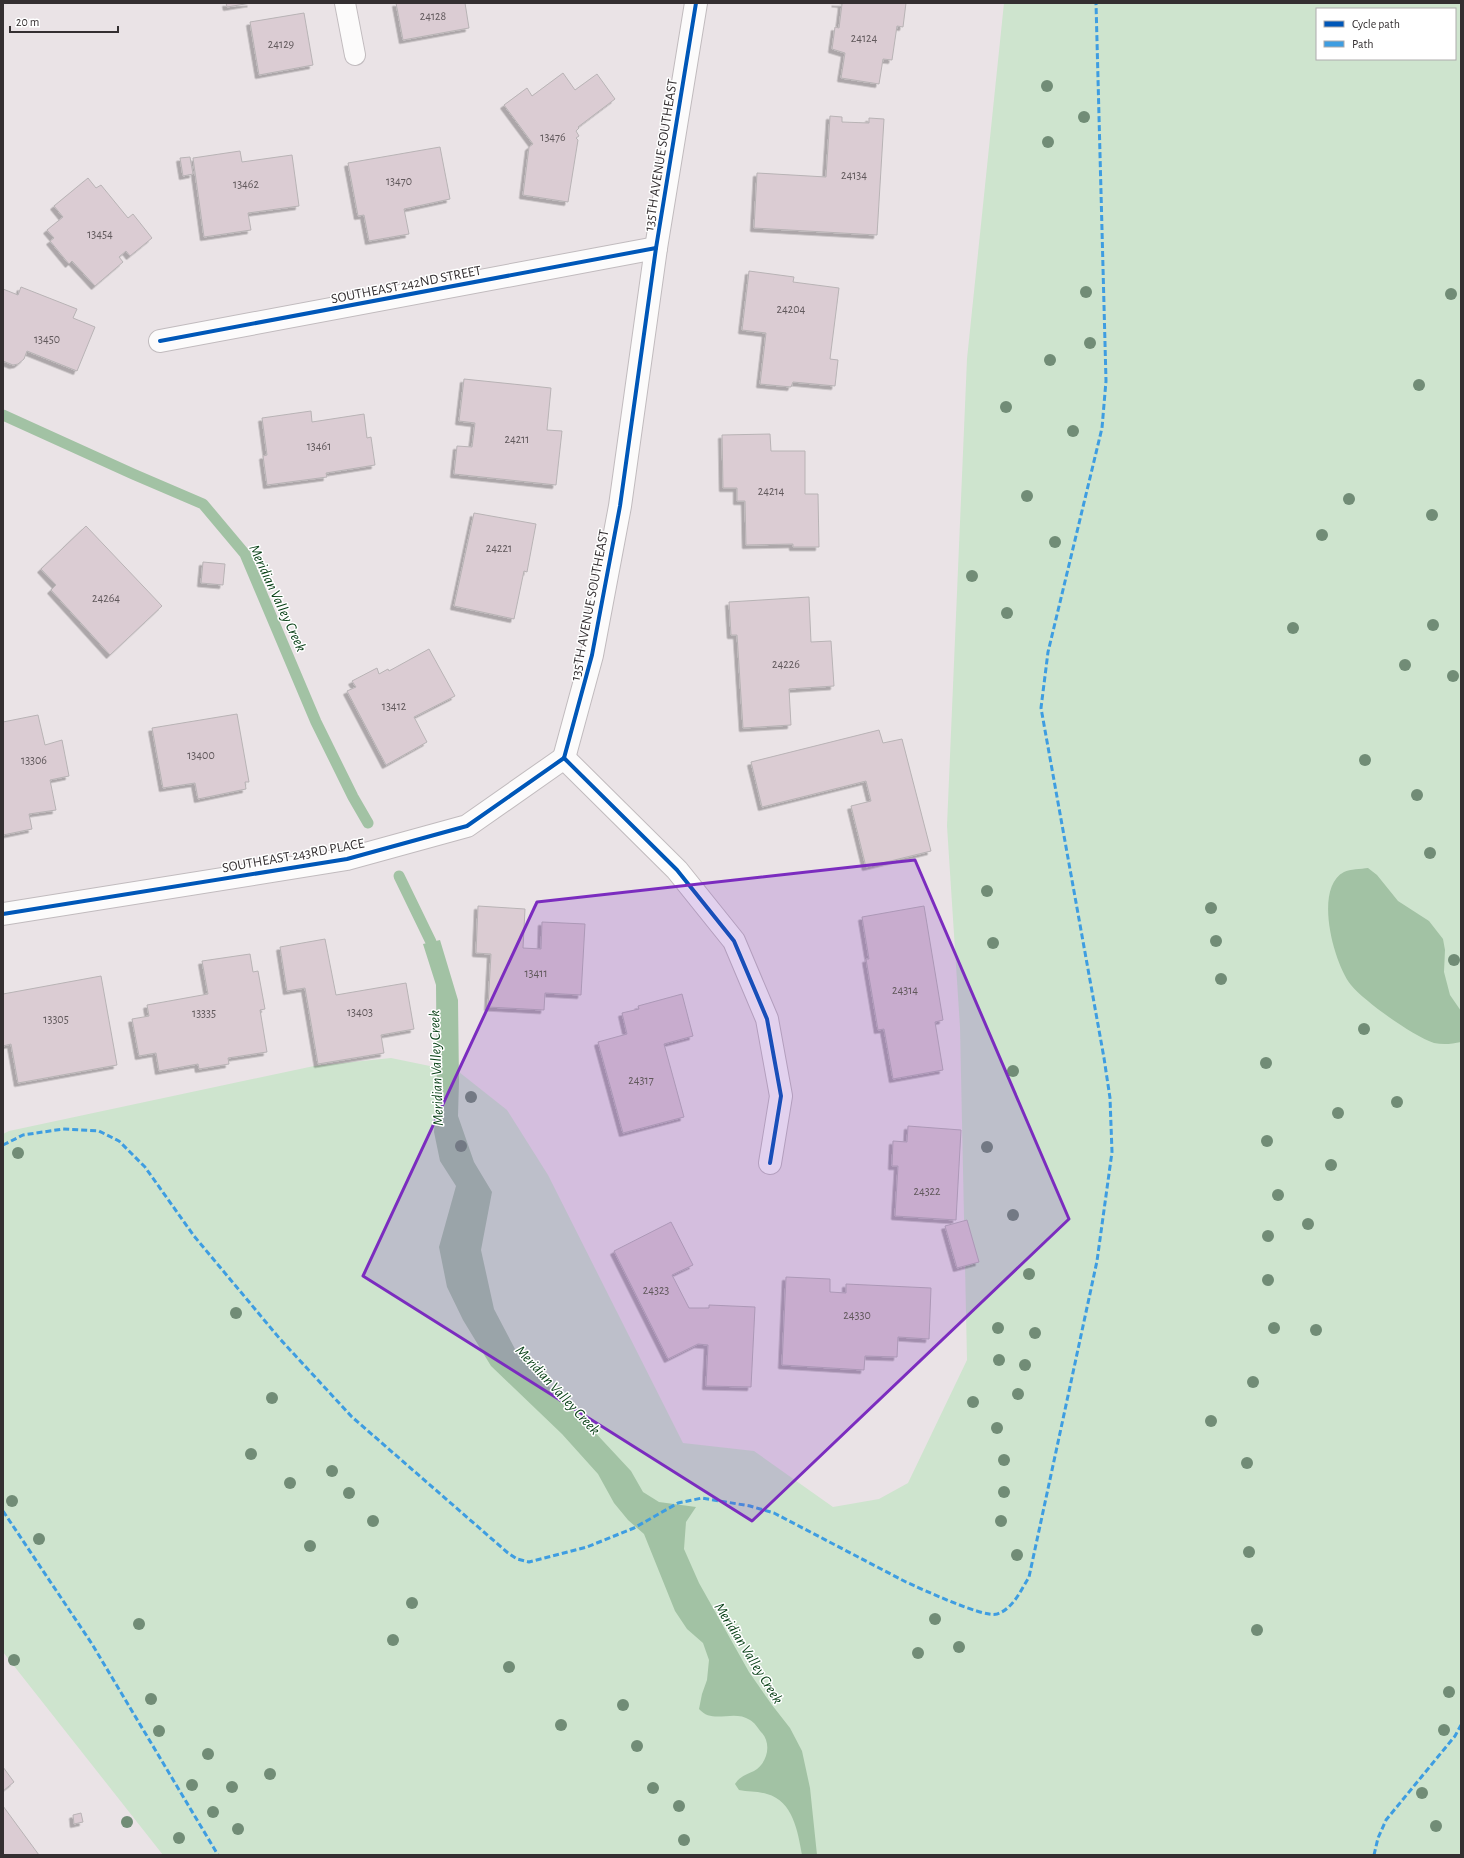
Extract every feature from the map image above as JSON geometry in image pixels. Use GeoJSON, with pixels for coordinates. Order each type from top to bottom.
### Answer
{"type":"FeatureCollection","features":[{"type":"Feature","properties":{"kind":"street","name":"135TH AVENUE SOUTHEAST"},"geometry":{"type":"LineString","coordinates":[[564,758],[592,655],[618,514],[656,248],[696,3]]}},
{"type":"Feature","properties":{"kind":"street","name":"SOUTHEAST 242ND STREET"},"geometry":{"type":"LineString","coordinates":[[160,341],[656,248]]}},
{"type":"Feature","properties":{"kind":"street","name":"SOUTHEAST 243RD PLACE"},"geometry":{"type":"LineString","coordinates":[[3,914],[347,859],[467,826],[564,758]]}},
{"type":"Feature","properties":{"kind":"street"},"geometry":{"type":"LineString","coordinates":[[564,758],[676,870],[734,940],[767,1019],[781,1096],[770,1163]]}},
{"type":"Feature","properties":{"kind":"lane"},"geometry":{"type":"LineString","coordinates":[[345,3],[355,55]]}},
{"type":"Feature","properties":{"kind":"highlighted area"},"geometry":{"type":"Polygon","coordinates":[[[915,860],[1069,1219],[752,1521],[363,1276],[537,902],[915,860]]]}},
{"type":"Feature","properties":{"kind":"shaded area"},"geometry":{"type":"Polygon","coordinates":[[[1004,3],[1461,3],[1461,1855],[163,1855],[3,1652],[3,1134],[9,1131],[314,1066],[391,1058],[459,1072],[507,1110],[548,1175],[683,1443],[754,1451],[833,1507],[879,1499],[908,1483],[967,1360],[960,1027],[947,826],[967,359],[1004,3]]]}},
{"type":"Feature","properties":{"kind":"shaded area"},"geometry":{"type":"Polygon","coordinates":[[[1368,868],[1377,875],[1398,901],[1429,921],[1443,939],[1445,950],[1444,972],[1450,995],[1461,1011],[1461,1042],[1448,1044],[1434,1043],[1414,1033],[1390,1018],[1367,1000],[1351,985],[1345,975],[1338,961],[1333,944],[1328,909],[1330,893],[1335,881],[1344,872],[1368,868]]]}},
{"type":"Feature","properties":{"kind":"shaded area"},"geometry":{"type":"Polygon","coordinates":[[[440,940],[458,1000],[458,1116],[474,1162],[492,1192],[481,1250],[494,1309],[515,1349],[538,1376],[590,1427],[631,1471],[643,1492],[659,1502],[696,1507],[686,1522],[684,1549],[699,1583],[749,1672],[790,1728],[802,1751],[810,1788],[817,1855],[802,1855],[793,1818],[783,1803],[767,1794],[739,1790],[735,1784],[741,1777],[754,1771],[763,1763],[767,1753],[767,1742],[753,1722],[744,1717],[710,1716],[699,1709],[707,1680],[709,1660],[703,1643],[687,1629],[675,1611],[644,1534],[628,1520],[614,1503],[598,1474],[562,1434],[491,1366],[463,1320],[447,1287],[439,1247],[456,1186],[440,1161],[434,1132],[437,1092],[436,985],[423,944],[440,940]]]}},
{"type":"Feature","properties":{"kind":"building"},"geometry":{"type":"Polygon","coordinates":[[[226,3],[251,3],[227,7],[226,3]]]}},
{"type":"Feature","properties":{"kind":"building"},"geometry":{"type":"Polygon","coordinates":[[[396,3],[465,3],[469,28],[403,40],[396,3]]]}},
{"type":"Feature","properties":{"kind":"building"},"geometry":{"type":"Polygon","coordinates":[[[835,3],[906,3],[903,27],[897,26],[892,60],[883,59],[879,84],[841,78],[845,53],[832,49],[835,27],[839,28],[842,4],[835,3]]]}},
{"type":"Feature","properties":{"kind":"building"},"geometry":{"type":"Polygon","coordinates":[[[304,13],[313,65],[259,75],[250,22],[304,13]]]}},
{"type":"Feature","properties":{"kind":"building"},"geometry":{"type":"Polygon","coordinates":[[[563,73],[575,90],[597,74],[615,99],[578,127],[579,128],[576,131],[579,136],[576,138],[578,140],[568,202],[523,195],[529,147],[533,144],[504,105],[527,88],[532,96],[563,73]]]}},
{"type":"Feature","properties":{"kind":"building"},"geometry":{"type":"Polygon","coordinates":[[[830,116],[842,117],[842,122],[869,123],[869,118],[884,119],[877,235],[754,228],[757,173],[826,177],[830,116]]]}},
{"type":"Feature","properties":{"kind":"building"},"geometry":{"type":"Polygon","coordinates":[[[440,147],[450,199],[404,209],[409,234],[369,241],[364,215],[358,216],[348,163],[440,147]]]}},
{"type":"Feature","properties":{"kind":"building"},"geometry":{"type":"Polygon","coordinates":[[[240,151],[242,162],[292,155],[299,206],[248,213],[251,230],[204,237],[193,158],[240,151]]]}},
{"type":"Feature","properties":{"kind":"building"},"geometry":{"type":"Polygon","coordinates":[[[190,157],[193,174],[183,176],[180,158],[190,157]]]}},
{"type":"Feature","properties":{"kind":"building"},"geometry":{"type":"Polygon","coordinates":[[[88,178],[96,188],[101,185],[128,218],[133,214],[152,238],[130,256],[126,251],[119,257],[123,262],[95,286],[72,261],[69,264],[50,241],[54,238],[47,230],[63,217],[54,206],[88,178]]]}},
{"type":"Feature","properties":{"kind":"building"},"geometry":{"type":"Polygon","coordinates":[[[749,271],[794,277],[793,282],[839,288],[830,359],[838,360],[835,386],[793,382],[791,387],[760,384],[766,333],[742,330],[749,271]]]}},
{"type":"Feature","properties":{"kind":"building"},"geometry":{"type":"Polygon","coordinates":[[[21,287],[77,309],[73,318],[95,327],[77,371],[27,351],[24,359],[18,364],[13,365],[3,361],[3,289],[18,295],[21,287]]]}},
{"type":"Feature","properties":{"kind":"building"},"geometry":{"type":"Polygon","coordinates":[[[464,379],[551,388],[547,430],[562,431],[556,485],[454,474],[457,446],[472,447],[475,423],[459,421],[464,379]]]}},
{"type":"Feature","properties":{"kind":"building"},"geometry":{"type":"Polygon","coordinates":[[[311,411],[312,422],[364,414],[367,438],[371,437],[375,465],[326,473],[327,477],[267,485],[263,456],[267,455],[262,418],[311,411]]]}},
{"type":"Feature","properties":{"kind":"building"},"geometry":{"type":"Polygon","coordinates":[[[770,434],[771,451],[805,451],[805,494],[818,494],[819,547],[793,547],[793,544],[746,545],[745,501],[737,501],[737,488],[723,488],[722,435],[770,434]]]}},
{"type":"Feature","properties":{"kind":"building"},"geometry":{"type":"Polygon","coordinates":[[[474,513],[536,524],[527,572],[524,571],[514,619],[454,606],[474,513]]]}},
{"type":"Feature","properties":{"kind":"building"},"geometry":{"type":"Polygon","coordinates":[[[86,526],[162,606],[110,655],[51,590],[56,585],[41,569],[86,526]]]}},
{"type":"Feature","properties":{"kind":"building"},"geometry":{"type":"Polygon","coordinates":[[[203,562],[225,564],[223,585],[201,583],[203,562]]]}},
{"type":"Feature","properties":{"kind":"building"},"geometry":{"type":"Polygon","coordinates":[[[809,597],[811,642],[831,641],[834,686],[789,689],[791,725],[743,728],[737,635],[731,635],[729,602],[809,597]]]}},
{"type":"Feature","properties":{"kind":"building"},"geometry":{"type":"Polygon","coordinates":[[[429,649],[455,696],[414,717],[427,742],[386,765],[347,691],[356,687],[352,681],[377,668],[379,674],[388,669],[389,671],[429,649]]]}},
{"type":"Feature","properties":{"kind":"building"},"geometry":{"type":"Polygon","coordinates":[[[237,714],[249,782],[245,782],[246,789],[198,799],[195,783],[163,788],[152,728],[237,714]]]}},
{"type":"Feature","properties":{"kind":"building"},"geometry":{"type":"Polygon","coordinates":[[[38,715],[45,745],[62,740],[69,776],[50,780],[56,810],[29,814],[32,829],[3,835],[3,722],[38,715]]]}},
{"type":"Feature","properties":{"kind":"building"},"geometry":{"type":"Polygon","coordinates":[[[879,730],[883,743],[902,739],[931,851],[866,867],[851,806],[871,801],[866,781],[762,807],[751,762],[879,730]]]}},
{"type":"Feature","properties":{"kind":"building"},"geometry":{"type":"Polygon","coordinates":[[[478,906],[525,909],[523,948],[541,949],[542,922],[585,924],[581,995],[545,993],[544,1010],[488,1007],[491,954],[476,953],[478,906]]]}},
{"type":"Feature","properties":{"kind":"building"},"geometry":{"type":"Polygon","coordinates":[[[924,906],[943,1020],[935,1022],[943,1070],[893,1079],[884,1029],[878,1030],[866,959],[869,959],[862,917],[924,906]]]}},
{"type":"Feature","properties":{"kind":"building"},"geometry":{"type":"Polygon","coordinates":[[[325,939],[336,995],[406,983],[414,1029],[381,1035],[384,1053],[318,1064],[305,988],[287,991],[280,947],[325,939]]]}},
{"type":"Feature","properties":{"kind":"building"},"geometry":{"type":"Polygon","coordinates":[[[250,954],[253,972],[258,971],[265,1009],[260,1010],[267,1052],[228,1058],[229,1064],[199,1069],[198,1064],[159,1071],[156,1053],[139,1056],[132,1019],[149,1016],[147,1005],[208,994],[202,961],[250,954]]]}},
{"type":"Feature","properties":{"kind":"building"},"geometry":{"type":"Polygon","coordinates":[[[101,976],[117,1065],[18,1083],[11,1044],[3,1046],[3,994],[101,976]]]}},
{"type":"Feature","properties":{"kind":"building"},"geometry":{"type":"Polygon","coordinates":[[[682,994],[693,1036],[664,1044],[684,1117],[623,1133],[598,1042],[627,1034],[622,1013],[639,1009],[638,1006],[682,994]]]}},
{"type":"Feature","properties":{"kind":"building"},"geometry":{"type":"Polygon","coordinates":[[[908,1126],[961,1130],[956,1220],[895,1216],[898,1166],[892,1166],[893,1141],[907,1142],[908,1126]]]}},
{"type":"Feature","properties":{"kind":"building"},"geometry":{"type":"Polygon","coordinates":[[[967,1220],[979,1262],[957,1268],[945,1226],[967,1220]]]}},
{"type":"Feature","properties":{"kind":"building"},"geometry":{"type":"Polygon","coordinates":[[[671,1222],[693,1265],[672,1275],[689,1308],[709,1308],[709,1305],[755,1307],[751,1387],[706,1386],[708,1345],[698,1344],[668,1359],[614,1251],[671,1222]]]}},
{"type":"Feature","properties":{"kind":"building"},"geometry":{"type":"Polygon","coordinates":[[[786,1277],[830,1279],[830,1292],[846,1293],[846,1284],[931,1288],[929,1339],[898,1337],[897,1357],[865,1356],[864,1370],[782,1365],[786,1277]]]}},
{"type":"Feature","properties":{"kind":"building"},"geometry":{"type":"Polygon","coordinates":[[[3,1767],[14,1782],[3,1791],[3,1767]]]}},
{"type":"Feature","properties":{"kind":"building"},"geometry":{"type":"Polygon","coordinates":[[[3,1806],[39,1855],[3,1855],[3,1806]]]}},
{"type":"Feature","properties":{"kind":"building"},"geometry":{"type":"Polygon","coordinates":[[[81,1813],[83,1822],[74,1824],[73,1815],[81,1813]]]}},
{"type":"Feature","properties":{"kind":"waterway","name":"Meridian Valley Creek"},"geometry":{"type":"LineString","coordinates":[[3,415],[203,504],[245,554],[316,722],[353,797],[368,823]]}},
{"type":"Feature","properties":{"kind":"waterway","name":"Meridian Valley Creek"},"geometry":{"type":"LineString","coordinates":[[399,876],[431,942],[435,955]]}},
{"type":"Feature","properties":{"kind":"marked path"},"geometry":{"type":"LineString","coordinates":[[3,1145],[23,1135],[63,1129],[99,1131],[119,1141],[145,1167],[194,1236],[280,1339],[352,1417],[508,1553],[517,1559],[529,1562],[587,1547],[634,1528],[678,1503],[702,1498],[750,1506],[774,1513],[906,1582],[979,1612],[997,1614],[1003,1612],[1012,1604],[1029,1577],[1097,1261],[1112,1152],[1110,1098],[1104,1058],[1041,708],[1048,652],[1102,428],[1106,381],[1096,3]]}},
{"type":"Feature","properties":{"kind":"marked path"},"geometry":{"type":"LineString","coordinates":[[3,1511],[92,1644],[218,1855]]}},
{"type":"Feature","properties":{"kind":"marked path"},"geometry":{"type":"LineString","coordinates":[[1374,1855],[1378,1838],[1386,1820],[1455,1736],[1461,1725]]}},
{"type":"Feature","properties":{"kind":"cycle path"},"geometry":{"type":"LineString","coordinates":[[564,758],[592,655],[620,506],[656,248],[696,3]]}},
{"type":"Feature","properties":{"kind":"cycle path"},"geometry":{"type":"LineString","coordinates":[[160,341],[656,248]]}},
{"type":"Feature","properties":{"kind":"cycle path"},"geometry":{"type":"LineString","coordinates":[[564,758],[677,870],[734,941],[767,1019],[781,1096],[770,1163]]}},
{"type":"Feature","properties":{"kind":"cycle path"},"geometry":{"type":"LineString","coordinates":[[3,914],[347,859],[467,826],[564,758]]}}]}
